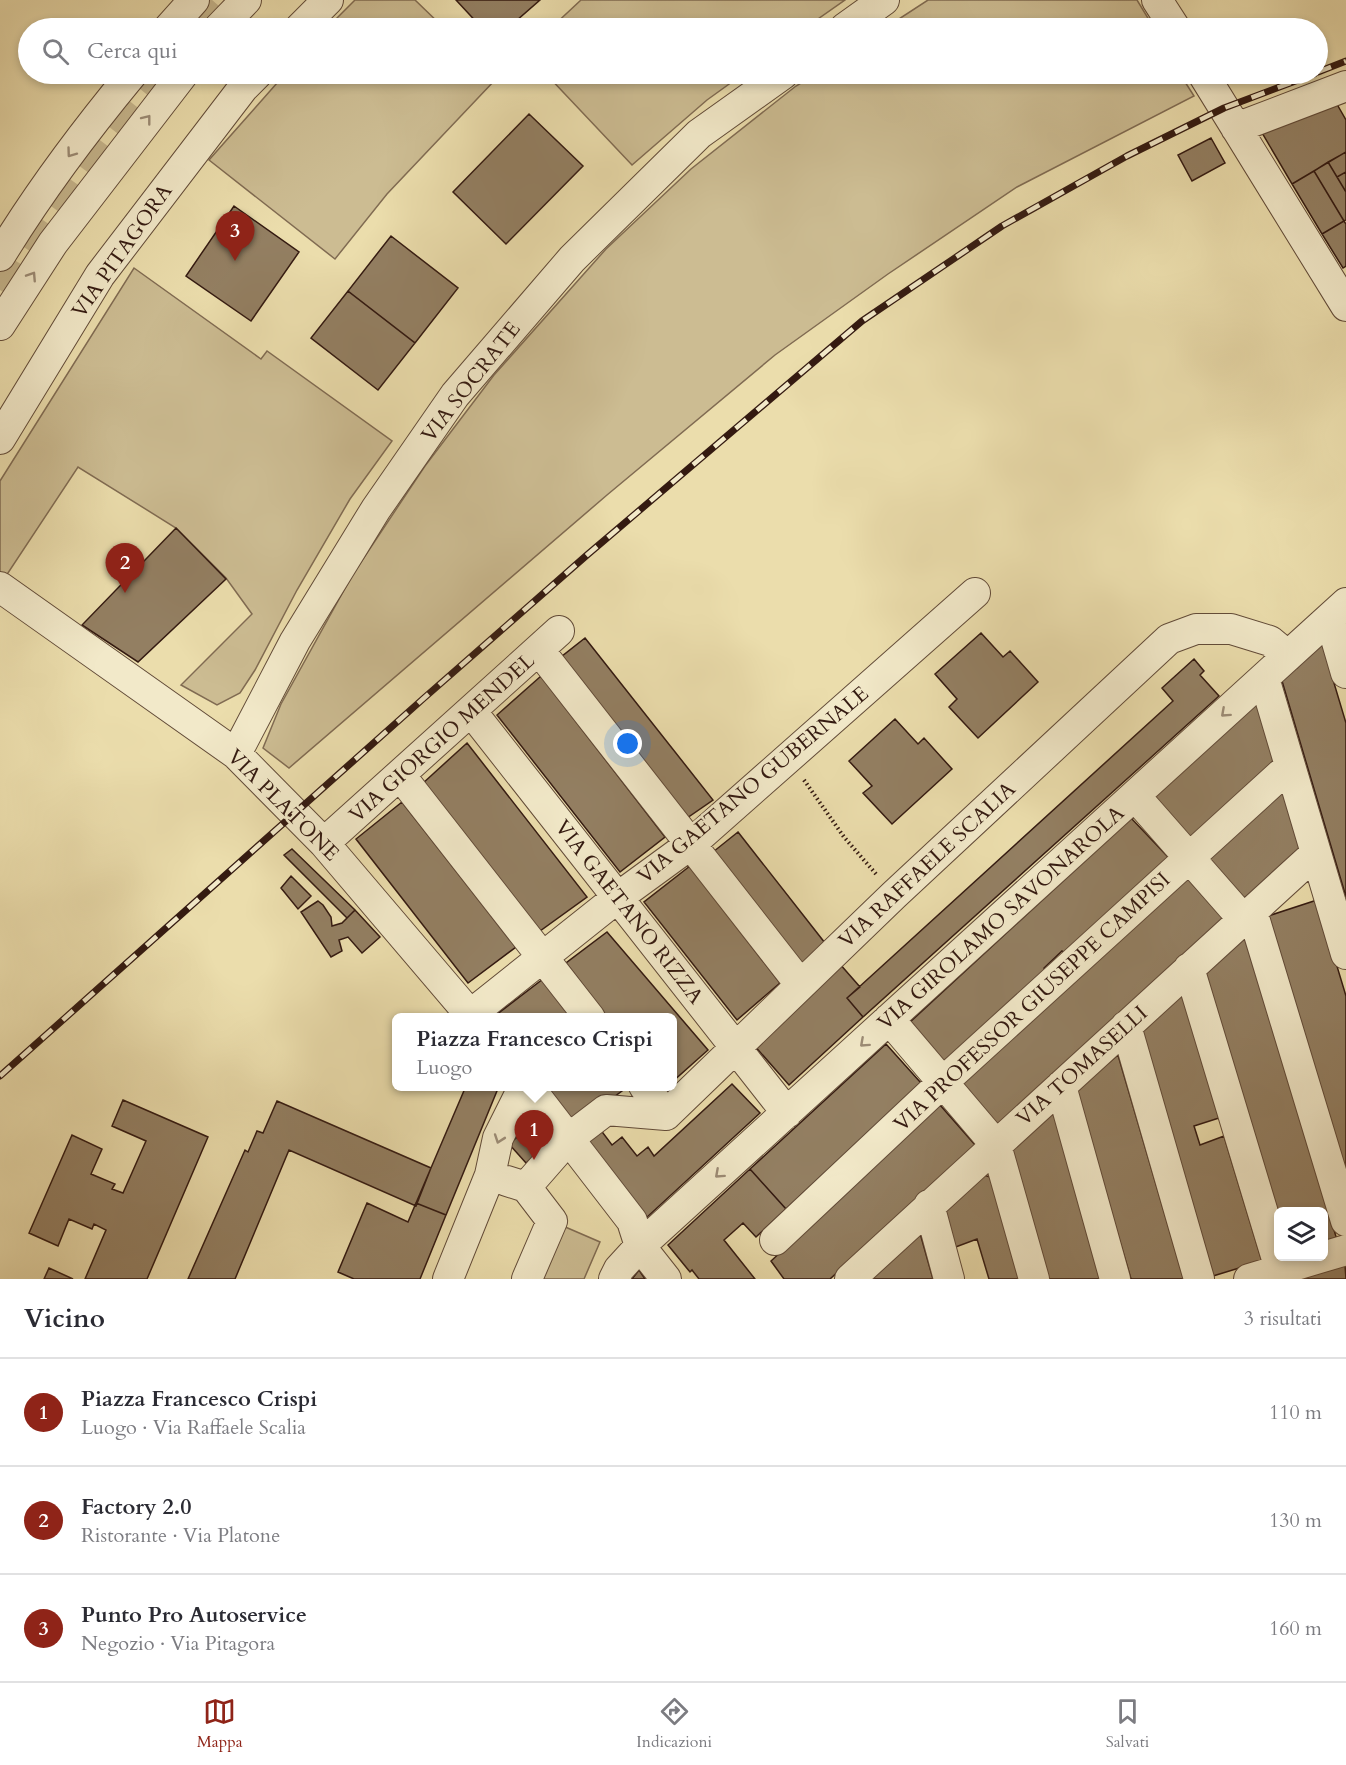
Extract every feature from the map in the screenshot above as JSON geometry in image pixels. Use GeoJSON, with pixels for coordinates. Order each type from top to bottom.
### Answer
{"type":"FeatureCollection","features":[{"type":"Feature","properties":{"kind":"street"},"geometry":{"type":"LineString","coordinates":[[178,18],[194,0]]}},
{"type":"Feature","properties":{"kind":"street"},"geometry":{"type":"LineString","coordinates":[[229,18],[246,0]]}},
{"type":"Feature","properties":{"kind":"street"},"geometry":{"type":"LineString","coordinates":[[310,18],[328,0]]}},
{"type":"Feature","properties":{"kind":"street"},"geometry":{"type":"LineString","coordinates":[[859,18],[885,0]]}},
{"type":"Feature","properties":{"kind":"street"},"geometry":{"type":"LineString","coordinates":[[1157,0],[1169,18]]}},
{"type":"Feature","properties":{"kind":"street"},"geometry":{"type":"LineString","coordinates":[[0,256],[35,203],[102,110],[124,84]]}},
{"type":"Feature","properties":{"kind":"street"},"geometry":{"type":"LineString","coordinates":[[0,325],[53,243],[175,84]]}},
{"type":"Feature","properties":{"kind":"street","name":"VIA PITAGORA"},"geometry":{"type":"LineString","coordinates":[[0,439],[100,275],[247,84]]}},
{"type":"Feature","properties":{"kind":"street","name":"VIA SOCRATE"},"geometry":{"type":"LineString","coordinates":[[236,754],[295,641],[376,508],[455,395],[572,259],[699,134],[769,84]]}},
{"type":"Feature","properties":{"kind":"street"},"geometry":{"type":"LineString","coordinates":[[1209,84],[1344,296]]}},
{"type":"Feature","properties":{"kind":"street"},"geometry":{"type":"LineString","coordinates":[[1236,128],[1346,86]]}},
{"type":"Feature","properties":{"kind":"street","name":"VIA PLATONE"},"geometry":{"type":"LineString","coordinates":[[0,587],[236,754],[324,843],[468,1013]]}},
{"type":"Feature","properties":{"kind":"street","name":"VIA GAETANO GUBERNALE"},"geometry":{"type":"LineString","coordinates":[[475,1013],[617,898],[691,844],[975,593]]}},
{"type":"Feature","properties":{"kind":"street"},"geometry":{"type":"LineString","coordinates":[[1338,611],[1346,673]]}},
{"type":"Feature","properties":{"kind":"street","name":"VIA GIROLAMO SAVONAROLA"},"geometry":{"type":"LineString","coordinates":[[614,1279],[619,1269],[653,1254],[787,1113],[1338,611]]}},
{"type":"Feature","properties":{"kind":"street","name":"VIA RAFFAELE SCALIA"},"geometry":{"type":"LineString","coordinates":[[666,1115],[894,895],[1169,639],[1196,629],[1232,628],[1270,641],[1288,656]]}},
{"type":"Feature","properties":{"kind":"street","name":"VIA GIORGIO MENDEL"},"geometry":{"type":"LineString","coordinates":[[324,843],[549,641],[691,844]]}},
{"type":"Feature","properties":{"kind":"street"},"geometry":{"type":"LineString","coordinates":[[1264,678],[1346,954]]}},
{"type":"Feature","properties":{"kind":"street","name":"VIA GAETANO RIZZA"},"geometry":{"type":"LineString","coordinates":[[471,711],[787,1113]]}},
{"type":"Feature","properties":{"kind":"street","name":"VIA PROFESSOR GIUSEPPE CAMPISI"},"geometry":{"type":"LineString","coordinates":[[775,1240],[943,1082],[1290,766]]}},
{"type":"Feature","properties":{"kind":"street"},"geometry":{"type":"LineString","coordinates":[[400,775],[587,1013]]}},
{"type":"Feature","properties":{"kind":"street"},"geometry":{"type":"LineString","coordinates":[[1135,796],[1188,858],[1247,915],[1346,1221]]}},
{"type":"Feature","properties":{"kind":"street"},"geometry":{"type":"LineString","coordinates":[[691,844],[800,984]]}},
{"type":"Feature","properties":{"kind":"street","name":"VIA TOMASELLI"},"geometry":{"type":"LineString","coordinates":[[850,1279],[1316,853]]}},
{"type":"Feature","properties":{"kind":"street"},"geometry":{"type":"LineString","coordinates":[[1189,968],[1281,1274]]}},
{"type":"Feature","properties":{"kind":"street"},"geometry":{"type":"LineString","coordinates":[[889,1019],[996,1144],[1034,1279]]}},
{"type":"Feature","properties":{"kind":"street"},"geometry":{"type":"LineString","coordinates":[[1126,1026],[1199,1279]]}},
{"type":"Feature","properties":{"kind":"street"},"geometry":{"type":"LineString","coordinates":[[1061,1086],[1115,1279]]}},
{"type":"Feature","properties":{"kind":"street"},"geometry":{"type":"LineString","coordinates":[[448,1279],[490,1175],[498,1138],[523,1091]]}},
{"type":"Feature","properties":{"kind":"street"},"geometry":{"type":"LineString","coordinates":[[531,1091],[572,1136],[653,1254]]}},
{"type":"Feature","properties":{"kind":"street"},"geometry":{"type":"LineString","coordinates":[[648,1091],[666,1115]]}},
{"type":"Feature","properties":{"kind":"street"},"geometry":{"type":"LineString","coordinates":[[526,1187],[572,1136],[606,1110],[666,1115]]}},
{"type":"Feature","properties":{"kind":"street"},"geometry":{"type":"LineString","coordinates":[[490,1175],[526,1187],[552,1221],[526,1279]]}},
{"type":"Feature","properties":{"kind":"street"},"geometry":{"type":"LineString","coordinates":[[929,1205],[949,1279]]}},
{"type":"Feature","properties":{"kind":"street"},"geometry":{"type":"LineString","coordinates":[[1249,1279],[1281,1274],[1346,1250]]}},
{"type":"Feature","properties":{"kind":"path"},"geometry":{"type":"LineString","coordinates":[[789,758],[844,837],[894,895]]}},
{"type":"Feature","properties":{"kind":"shaded area"},"geometry":{"type":"Polygon","coordinates":[[[355,0],[415,0],[434,18],[337,18],[355,0]]]}},
{"type":"Feature","properties":{"kind":"shaded area"},"geometry":{"type":"Polygon","coordinates":[[[581,0],[845,0],[819,18],[562,18],[581,0]]]}},
{"type":"Feature","properties":{"kind":"shaded area"},"geometry":{"type":"Polygon","coordinates":[[[928,0],[1137,0],[1148,18],[900,18],[928,0]]]}},
{"type":"Feature","properties":{"kind":"shaded area"},"geometry":{"type":"Polygon","coordinates":[[[276,84],[491,84],[387,194],[335,259],[209,160],[276,84]]]}},
{"type":"Feature","properties":{"kind":"shaded area"},"geometry":{"type":"Polygon","coordinates":[[[555,84],[729,84],[707,100],[632,165],[555,84]]]}},
{"type":"Feature","properties":{"kind":"shaded area"},"geometry":{"type":"Polygon","coordinates":[[[799,84],[1186,84],[1194,96],[1017,187],[888,274],[775,355],[607,495],[289,768],[263,748],[281,704],[353,574],[425,466],[494,375],[606,249],[691,169],[799,84]]]}},
{"type":"Feature","properties":{"kind":"shaded area"},"geometry":{"type":"Polygon","coordinates":[[[134,268],[261,359],[267,351],[392,441],[350,499],[240,693],[217,705],[181,685],[252,614],[226,578],[176,528],[78,467],[6,576],[0,572],[0,481],[134,268]]]}},
{"type":"Feature","properties":{"kind":"shaded area"},"geometry":{"type":"Polygon","coordinates":[[[563,1226],[600,1242],[584,1279],[540,1279],[563,1226]]]}},
{"type":"Feature","properties":{"kind":"building"},"geometry":{"type":"Polygon","coordinates":[[[456,0],[540,0],[519,18],[473,18],[456,0]]]}},
{"type":"Feature","properties":{"kind":"building"},"geometry":{"type":"Polygon","coordinates":[[[1334,99],[1346,120],[1346,152],[1292,184],[1258,126],[1334,99]]]}},
{"type":"Feature","properties":{"kind":"building"},"geometry":{"type":"Polygon","coordinates":[[[529,114],[583,166],[506,244],[453,192],[529,114]]]}},
{"type":"Feature","properties":{"kind":"building"},"geometry":{"type":"Polygon","coordinates":[[[1211,138],[1225,163],[1192,181],[1178,155],[1211,138]]]}},
{"type":"Feature","properties":{"kind":"building"},"geometry":{"type":"Polygon","coordinates":[[[1346,152],[1346,172],[1337,177],[1328,162],[1346,152]]]}},
{"type":"Feature","properties":{"kind":"building"},"geometry":{"type":"Polygon","coordinates":[[[1328,162],[1346,192],[1346,220],[1344,221],[1314,171],[1328,162]]]}},
{"type":"Feature","properties":{"kind":"building"},"geometry":{"type":"Polygon","coordinates":[[[1314,171],[1344,221],[1322,234],[1292,184],[1314,171]]]}},
{"type":"Feature","properties":{"kind":"building"},"geometry":{"type":"Polygon","coordinates":[[[1346,172],[1346,192],[1337,177],[1346,172]]]}},
{"type":"Feature","properties":{"kind":"building"},"geometry":{"type":"Polygon","coordinates":[[[234,206],[299,252],[251,321],[186,276],[234,206]]]}},
{"type":"Feature","properties":{"kind":"building"},"geometry":{"type":"Polygon","coordinates":[[[1344,221],[1346,224],[1346,266],[1343,268],[1322,234],[1344,221]]]}},
{"type":"Feature","properties":{"kind":"building"},"geometry":{"type":"Polygon","coordinates":[[[391,236],[458,288],[415,343],[348,291],[391,236]]]}},
{"type":"Feature","properties":{"kind":"building"},"geometry":{"type":"Polygon","coordinates":[[[348,291],[415,343],[378,390],[311,338],[348,291]]]}},
{"type":"Feature","properties":{"kind":"building"},"geometry":{"type":"Polygon","coordinates":[[[176,528],[226,579],[138,662],[82,625],[176,528]]]}},
{"type":"Feature","properties":{"kind":"building"},"geometry":{"type":"Polygon","coordinates":[[[981,633],[1003,657],[1010,651],[1038,682],[978,738],[949,707],[957,699],[935,674],[981,633]]]}},
{"type":"Feature","properties":{"kind":"building"},"geometry":{"type":"Polygon","coordinates":[[[585,638],[713,800],[687,818],[561,657],[585,638]]]}},
{"type":"Feature","properties":{"kind":"building"},"geometry":{"type":"Polygon","coordinates":[[[1322,643],[1346,723],[1346,897],[1282,681],[1322,643]]]}},
{"type":"Feature","properties":{"kind":"building"},"geometry":{"type":"Polygon","coordinates":[[[1194,659],[1204,671],[1200,675],[1219,696],[863,1017],[847,998],[1173,701],[1162,688],[1194,659]]]}},
{"type":"Feature","properties":{"kind":"building"},"geometry":{"type":"Polygon","coordinates":[[[541,676],[665,837],[620,872],[497,715],[541,676]]]}},
{"type":"Feature","properties":{"kind":"building"},"geometry":{"type":"Polygon","coordinates":[[[1257,702],[1276,762],[1189,839],[1151,798],[1257,702]]]}},
{"type":"Feature","properties":{"kind":"building"},"geometry":{"type":"Polygon","coordinates":[[[895,719],[918,744],[924,738],[952,769],[892,824],[863,793],[872,786],[849,761],[895,719]]]}},
{"type":"Feature","properties":{"kind":"building"},"geometry":{"type":"Polygon","coordinates":[[[467,743],[587,897],[540,931],[422,784],[467,743]]]}},
{"type":"Feature","properties":{"kind":"building"},"geometry":{"type":"Polygon","coordinates":[[[1285,790],[1304,849],[1245,901],[1208,860],[1285,790]]]}},
{"type":"Feature","properties":{"kind":"building"},"geometry":{"type":"Polygon","coordinates":[[[402,802],[516,947],[468,983],[356,839],[402,802]]]}},
{"type":"Feature","properties":{"kind":"building"},"geometry":{"type":"Polygon","coordinates":[[[1131,818],[1169,858],[1065,953],[1062,951],[1044,968],[1046,971],[944,1064],[909,1023],[1131,818]]]}},
{"type":"Feature","properties":{"kind":"building"},"geometry":{"type":"Polygon","coordinates":[[[738,832],[825,943],[801,965],[713,852],[738,832]]]}},
{"type":"Feature","properties":{"kind":"building"},"geometry":{"type":"Polygon","coordinates":[[[292,849],[355,910],[347,918],[284,855],[292,849]]]}},
{"type":"Feature","properties":{"kind":"building"},"geometry":{"type":"Polygon","coordinates":[[[690,866],[780,983],[737,1020],[644,902],[690,866]]]}},
{"type":"Feature","properties":{"kind":"building"},"geometry":{"type":"Polygon","coordinates":[[[291,876],[311,896],[298,909],[281,888],[291,876]]]}},
{"type":"Feature","properties":{"kind":"building"},"geometry":{"type":"Polygon","coordinates":[[[1187,878],[1224,919],[998,1125],[961,1084],[1187,878]]]}},
{"type":"Feature","properties":{"kind":"building"},"geometry":{"type":"Polygon","coordinates":[[[1317,900],[1346,996],[1346,1177],[1265,917],[1317,900]]]}},
{"type":"Feature","properties":{"kind":"building"},"geometry":{"type":"Polygon","coordinates":[[[318,901],[331,917],[332,926],[342,923],[355,910],[380,937],[362,953],[348,937],[339,940],[342,951],[331,957],[301,912],[318,901]]]}},
{"type":"Feature","properties":{"kind":"building"},"geometry":{"type":"Polygon","coordinates":[[[607,932],[676,1013],[604,1013],[566,963],[607,932]]]}},
{"type":"Feature","properties":{"kind":"building"},"geometry":{"type":"Polygon","coordinates":[[[1247,935],[1327,1207],[1274,1207],[1274,1212],[1205,974],[1247,935]]]}},
{"type":"Feature","properties":{"kind":"building"},"geometry":{"type":"Polygon","coordinates":[[[839,963],[860,987],[847,998],[863,1017],[789,1085],[753,1044],[839,963]]]}},
{"type":"Feature","properties":{"kind":"building"},"geometry":{"type":"Polygon","coordinates":[[[543,979],[568,1013],[499,1013],[543,979]]]}},
{"type":"Feature","properties":{"kind":"building"},"geometry":{"type":"Polygon","coordinates":[[[1182,994],[1219,1118],[1194,1126],[1200,1145],[1224,1136],[1262,1261],[1213,1276],[1140,1034],[1182,994]]]}},
{"type":"Feature","properties":{"kind":"building"},"geometry":{"type":"Polygon","coordinates":[[[677,1014],[708,1050],[677,1078],[677,1014]]]}},
{"type":"Feature","properties":{"kind":"building"},"geometry":{"type":"Polygon","coordinates":[[[886,1044],[921,1083],[786,1209],[750,1169],[886,1044]]]}},
{"type":"Feature","properties":{"kind":"building"},"geometry":{"type":"Polygon","coordinates":[[[1118,1055],[1184,1279],[1131,1279],[1075,1091],[1118,1055]]]}},
{"type":"Feature","properties":{"kind":"building"},"geometry":{"type":"Polygon","coordinates":[[[732,1084],[760,1113],[645,1219],[581,1137],[597,1125],[612,1145],[622,1137],[637,1156],[648,1147],[654,1156],[732,1084]]]}},
{"type":"Feature","properties":{"kind":"building"},"geometry":{"type":"Polygon","coordinates":[[[464,1091],[497,1091],[446,1215],[416,1203],[464,1091]]]}},
{"type":"Feature","properties":{"kind":"building"},"geometry":{"type":"Polygon","coordinates":[[[547,1091],[622,1091],[573,1127],[547,1091]]]}},
{"type":"Feature","properties":{"kind":"building"},"geometry":{"type":"Polygon","coordinates":[[[123,1100],[208,1137],[147,1279],[85,1279],[106,1230],[94,1224],[92,1229],[69,1219],[58,1246],[29,1233],[72,1135],[102,1149],[91,1174],[115,1184],[112,1189],[123,1193],[146,1141],[112,1126],[123,1100]]]}},
{"type":"Feature","properties":{"kind":"building"},"geometry":{"type":"Polygon","coordinates":[[[277,1101],[431,1168],[416,1206],[289,1150],[235,1279],[188,1279],[245,1150],[248,1152],[257,1131],[263,1133],[277,1101]]]}},
{"type":"Feature","properties":{"kind":"building"},"geometry":{"type":"Polygon","coordinates":[[[940,1105],[976,1146],[830,1279],[784,1279],[771,1261],[940,1105]]]}},
{"type":"Feature","properties":{"kind":"building"},"geometry":{"type":"Polygon","coordinates":[[[1053,1112],[1102,1279],[1048,1279],[1009,1153],[1053,1112]]]}},
{"type":"Feature","properties":{"kind":"building"},"geometry":{"type":"Polygon","coordinates":[[[529,1127],[546,1146],[526,1163],[509,1144],[529,1127]]]}},
{"type":"Feature","properties":{"kind":"building"},"geometry":{"type":"Polygon","coordinates":[[[750,1169],[786,1209],[756,1237],[743,1223],[724,1240],[755,1279],[699,1279],[692,1270],[690,1272],[668,1245],[750,1169]]]}},
{"type":"Feature","properties":{"kind":"building"},"geometry":{"type":"Polygon","coordinates":[[[984,1175],[990,1177],[1022,1279],[989,1279],[977,1239],[953,1248],[943,1213],[984,1175]]]}},
{"type":"Feature","properties":{"kind":"building"},"geometry":{"type":"Polygon","coordinates":[[[367,1203],[408,1222],[416,1203],[446,1215],[420,1279],[354,1279],[338,1272],[367,1203]]]}},
{"type":"Feature","properties":{"kind":"building"},"geometry":{"type":"Polygon","coordinates":[[[1328,1210],[1337,1240],[1328,1243],[1328,1210]]]}},
{"type":"Feature","properties":{"kind":"building"},"geometry":{"type":"Polygon","coordinates":[[[920,1233],[933,1279],[870,1279],[920,1233]]]}},
{"type":"Feature","properties":{"kind":"building"},"geometry":{"type":"Polygon","coordinates":[[[1345,1265],[1346,1279],[1295,1279],[1345,1265]]]}},
{"type":"Feature","properties":{"kind":"building"},"geometry":{"type":"Polygon","coordinates":[[[49,1268],[73,1279],[44,1279],[49,1268]]]}},
{"type":"Feature","properties":{"kind":"building"},"geometry":{"type":"Polygon","coordinates":[[[639,1270],[645,1279],[632,1279],[639,1270]]]}},
{"type":"Feature","properties":{"kind":"tunnel"},"geometry":{"type":"LineString","coordinates":[[203,18],[218,0]]}},
{"type":"Feature","properties":{"kind":"tunnel"},"geometry":{"type":"LineString","coordinates":[[0,290],[75,180],[149,84]]}},
{"type":"Feature","properties":{"kind":"railway"},"geometry":{"type":"LineString","coordinates":[[1328,68],[1346,61]]}},
{"type":"Feature","properties":{"kind":"railway"},"geometry":{"type":"LineString","coordinates":[[0,1076],[587,555],[862,321],[1002,226],[1127,156],[1224,108],[1288,84]]}},
{"type":"Feature","properties":{"kind":"place","name":"Punto Pro Autoservice"},"geometry":{"type":"Point","coordinates":[235,261]}},
{"type":"Feature","properties":{"kind":"place","name":"Factory 2.0"},"geometry":{"type":"Point","coordinates":[125,593]}},
{"type":"Feature","properties":{"kind":"place","name":"Piazza Francesco Crispi"},"geometry":{"type":"Point","coordinates":[534,1160]}}]}
